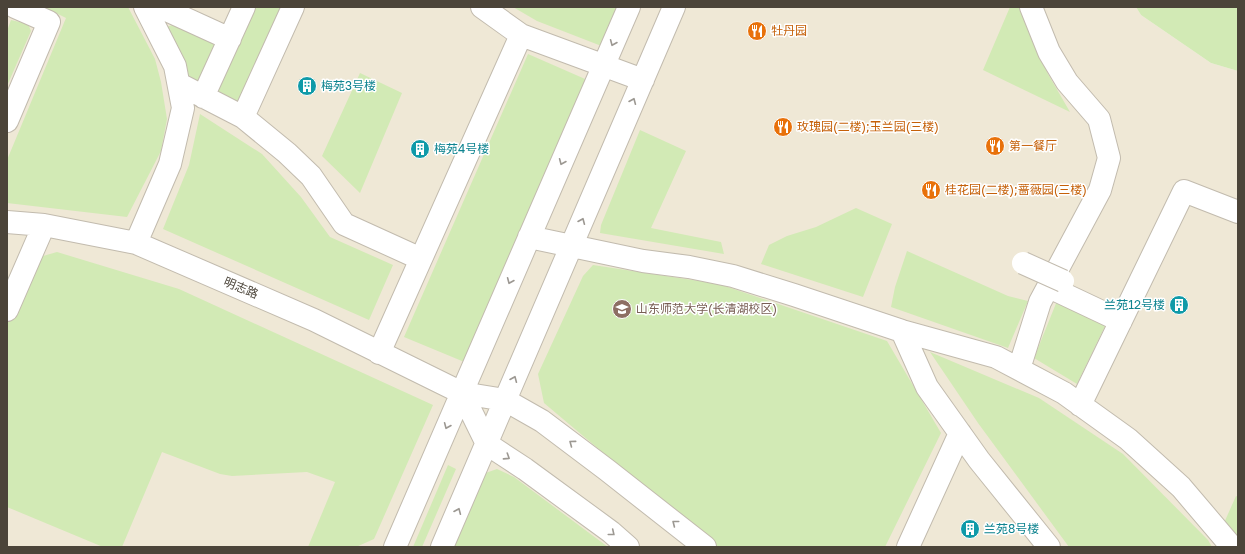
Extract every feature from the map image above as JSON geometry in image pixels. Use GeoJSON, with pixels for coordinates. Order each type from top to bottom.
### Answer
{"type":"FeatureCollection","features":[{"type":"Feature","properties":{"kind":"street"},"geometry":{"type":"LineString","coordinates":[[7,121],[49,22],[15,7]]}},
{"type":"Feature","properties":{"kind":"street"},"geometry":{"type":"LineString","coordinates":[[136,243],[170,164],[183,108],[175,66],[145,7]]}},
{"type":"Feature","properties":{"kind":"street"},"geometry":{"type":"LineString","coordinates":[[160,7],[230,39]]}},
{"type":"Feature","properties":{"kind":"street"},"geometry":{"type":"LineString","coordinates":[[203,97],[244,7]]}},
{"type":"Feature","properties":{"kind":"street"},"geometry":{"type":"LineString","coordinates":[[243,117],[293,7]]}},
{"type":"Feature","properties":{"kind":"street"},"geometry":{"type":"LineString","coordinates":[[482,7],[521,35],[643,80]]}},
{"type":"Feature","properties":{"kind":"street"},"geometry":{"type":"LineString","coordinates":[[395,547],[629,7]]}},
{"type":"Feature","properties":{"kind":"street"},"geometry":{"type":"LineString","coordinates":[[442,547],[674,7]]}},
{"type":"Feature","properties":{"kind":"street"},"geometry":{"type":"LineString","coordinates":[[1019,369],[1040,302],[1056,284],[1100,190],[1109,158],[1099,119],[1067,82],[1049,52],[1031,7]]}},
{"type":"Feature","properties":{"kind":"street"},"geometry":{"type":"LineString","coordinates":[[379,353],[521,35]]}},
{"type":"Feature","properties":{"kind":"street"},"geometry":{"type":"LineString","coordinates":[[179,84],[243,117],[288,153],[311,176],[344,224],[421,259]]}},
{"type":"Feature","properties":{"kind":"street"},"geometry":{"type":"LineString","coordinates":[[1080,405],[1184,190],[1238,212]]}},
{"type":"Feature","properties":{"kind":"street","name":"明志路"},"geometry":{"type":"LineString","coordinates":[[7,222],[44,225],[136,243],[314,320],[462,393],[505,400]]}},
{"type":"Feature","properties":{"kind":"street"},"geometry":{"type":"LineString","coordinates":[[7,310],[44,225]]}},
{"type":"Feature","properties":{"kind":"street"},"geometry":{"type":"LineString","coordinates":[[529,237],[643,261],[689,267],[733,276],[902,331],[996,357],[1064,393],[1128,439],[1181,487],[1232,547]]}},
{"type":"Feature","properties":{"kind":"street"},"geometry":{"type":"LineString","coordinates":[[1023,263],[1056,284],[1121,321]]}},
{"type":"Feature","properties":{"kind":"street"},"geometry":{"type":"LineString","coordinates":[[902,331],[927,387],[979,460],[1049,547]]}},
{"type":"Feature","properties":{"kind":"street"},"geometry":{"type":"LineString","coordinates":[[462,393],[486,444],[525,469],[611,532],[628,547]]}},
{"type":"Feature","properties":{"kind":"street"},"geometry":{"type":"LineString","coordinates":[[505,400],[542,421],[601,465],[705,547]]}},
{"type":"Feature","properties":{"kind":"street"},"geometry":{"type":"LineString","coordinates":[[908,547],[960,433]]}},
{"type":"Feature","properties":{"kind":"shaded area","name":"山东师范大学(长清湖校区)"},"geometry":{"type":"Polygon","coordinates":[[[7,7],[1136,7],[1141,15],[1211,63],[1238,71],[1238,547],[7,547],[7,7]]]}},
{"type":"Feature","properties":{"kind":"green space"},"geometry":{"type":"Polygon","coordinates":[[[44,7],[128,7],[155,59],[161,82],[167,119],[161,151],[127,217],[7,203],[7,160],[66,18],[44,7]]]}},
{"type":"Feature","properties":{"kind":"green space"},"geometry":{"type":"Polygon","coordinates":[[[254,7],[285,7],[242,104],[216,92],[254,7]]]}},
{"type":"Feature","properties":{"kind":"green space"},"geometry":{"type":"Polygon","coordinates":[[[513,7],[622,7],[604,47],[537,21],[513,7]]]}},
{"type":"Feature","properties":{"kind":"green space"},"geometry":{"type":"Polygon","coordinates":[[[1010,7],[1019,7],[1048,74],[1070,112],[983,70],[1010,7]]]}},
{"type":"Feature","properties":{"kind":"green space"},"geometry":{"type":"Polygon","coordinates":[[[1136,7],[1238,7],[1238,71],[1211,63],[1141,15],[1136,7]]]}},
{"type":"Feature","properties":{"kind":"green space"},"geometry":{"type":"Polygon","coordinates":[[[11,20],[28,24],[31,31],[7,86],[7,31],[11,20]]]}},
{"type":"Feature","properties":{"kind":"green space"},"geometry":{"type":"Polygon","coordinates":[[[176,24],[213,42],[216,51],[203,79],[194,82],[186,74],[166,27],[176,24]]]}},
{"type":"Feature","properties":{"kind":"green space"},"geometry":{"type":"Polygon","coordinates":[[[528,54],[592,82],[474,366],[404,337],[528,54]]]}},
{"type":"Feature","properties":{"kind":"green space"},"geometry":{"type":"Polygon","coordinates":[[[360,73],[402,93],[360,193],[322,156],[360,73]]]}},
{"type":"Feature","properties":{"kind":"green space"},"geometry":{"type":"Polygon","coordinates":[[[200,114],[262,154],[301,197],[330,237],[393,265],[369,320],[163,229],[189,165],[200,114]]]}},
{"type":"Feature","properties":{"kind":"green space"},"geometry":{"type":"Polygon","coordinates":[[[640,130],[686,151],[651,228],[721,242],[724,254],[600,233],[601,225],[640,130]]]}},
{"type":"Feature","properties":{"kind":"green space"},"geometry":{"type":"Polygon","coordinates":[[[856,208],[892,224],[863,297],[761,264],[769,245],[787,236],[816,227],[856,208]]]}},
{"type":"Feature","properties":{"kind":"green space"},"geometry":{"type":"Polygon","coordinates":[[[907,251],[1008,296],[1028,301],[1008,348],[891,307],[895,287],[907,251]]]}},
{"type":"Feature","properties":{"kind":"green space"},"geometry":{"type":"Polygon","coordinates":[[[57,252],[179,289],[433,405],[374,539],[356,547],[308,547],[335,482],[307,472],[232,476],[220,474],[162,452],[122,547],[103,547],[7,507],[7,323],[31,267],[43,256],[57,252]]]}},
{"type":"Feature","properties":{"kind":"green space"},"geometry":{"type":"Polygon","coordinates":[[[593,265],[719,284],[887,341],[941,433],[885,547],[715,547],[544,403],[538,374],[583,276],[593,265]]]}},
{"type":"Feature","properties":{"kind":"green space"},"geometry":{"type":"Polygon","coordinates":[[[1059,296],[1108,320],[1077,384],[1034,358],[1059,296]]]}},
{"type":"Feature","properties":{"kind":"green space"},"geometry":{"type":"Polygon","coordinates":[[[930,352],[1039,398],[1123,454],[1208,540],[1212,547],[1069,547],[978,423],[930,352]]]}},
{"type":"Feature","properties":{"kind":"green space"},"geometry":{"type":"Polygon","coordinates":[[[448,465],[456,469],[422,547],[413,547],[448,465]]]}},
{"type":"Feature","properties":{"kind":"green space"},"geometry":{"type":"Polygon","coordinates":[[[497,469],[514,477],[608,547],[451,547],[480,475],[497,469]]]}},
{"type":"Feature","properties":{"kind":"green space"},"geometry":{"type":"Polygon","coordinates":[[[1236,496],[1238,497],[1238,536],[1224,523],[1236,496]]]}},
{"type":"Feature","properties":{"kind":"place","name":"牡丹园"},"geometry":{"type":"Point","coordinates":[757,31]}},
{"type":"Feature","properties":{"kind":"place","name":"梅苑3号楼"},"geometry":{"type":"Point","coordinates":[307,86]}},
{"type":"Feature","properties":{"kind":"place","name":"玫瑰园(二楼);玉兰园(三楼)"},"geometry":{"type":"Point","coordinates":[783,127]}},
{"type":"Feature","properties":{"kind":"place","name":"第一餐厅"},"geometry":{"type":"Point","coordinates":[995,146]}},
{"type":"Feature","properties":{"kind":"place","name":"梅苑4号楼"},"geometry":{"type":"Point","coordinates":[420,149]}},
{"type":"Feature","properties":{"kind":"place","name":"桂花园(二楼);蔷薇园(三楼)"},"geometry":{"type":"Point","coordinates":[931,190]}},
{"type":"Feature","properties":{"kind":"place","name":"兰苑12号楼"},"geometry":{"type":"Point","coordinates":[1179,305]}},
{"type":"Feature","properties":{"kind":"place","name":"山东师范大学(长清湖校区)"},"geometry":{"type":"Point","coordinates":[622,309]}},
{"type":"Feature","properties":{"kind":"place","name":"兰苑8号楼"},"geometry":{"type":"Point","coordinates":[970,529]}}]}
